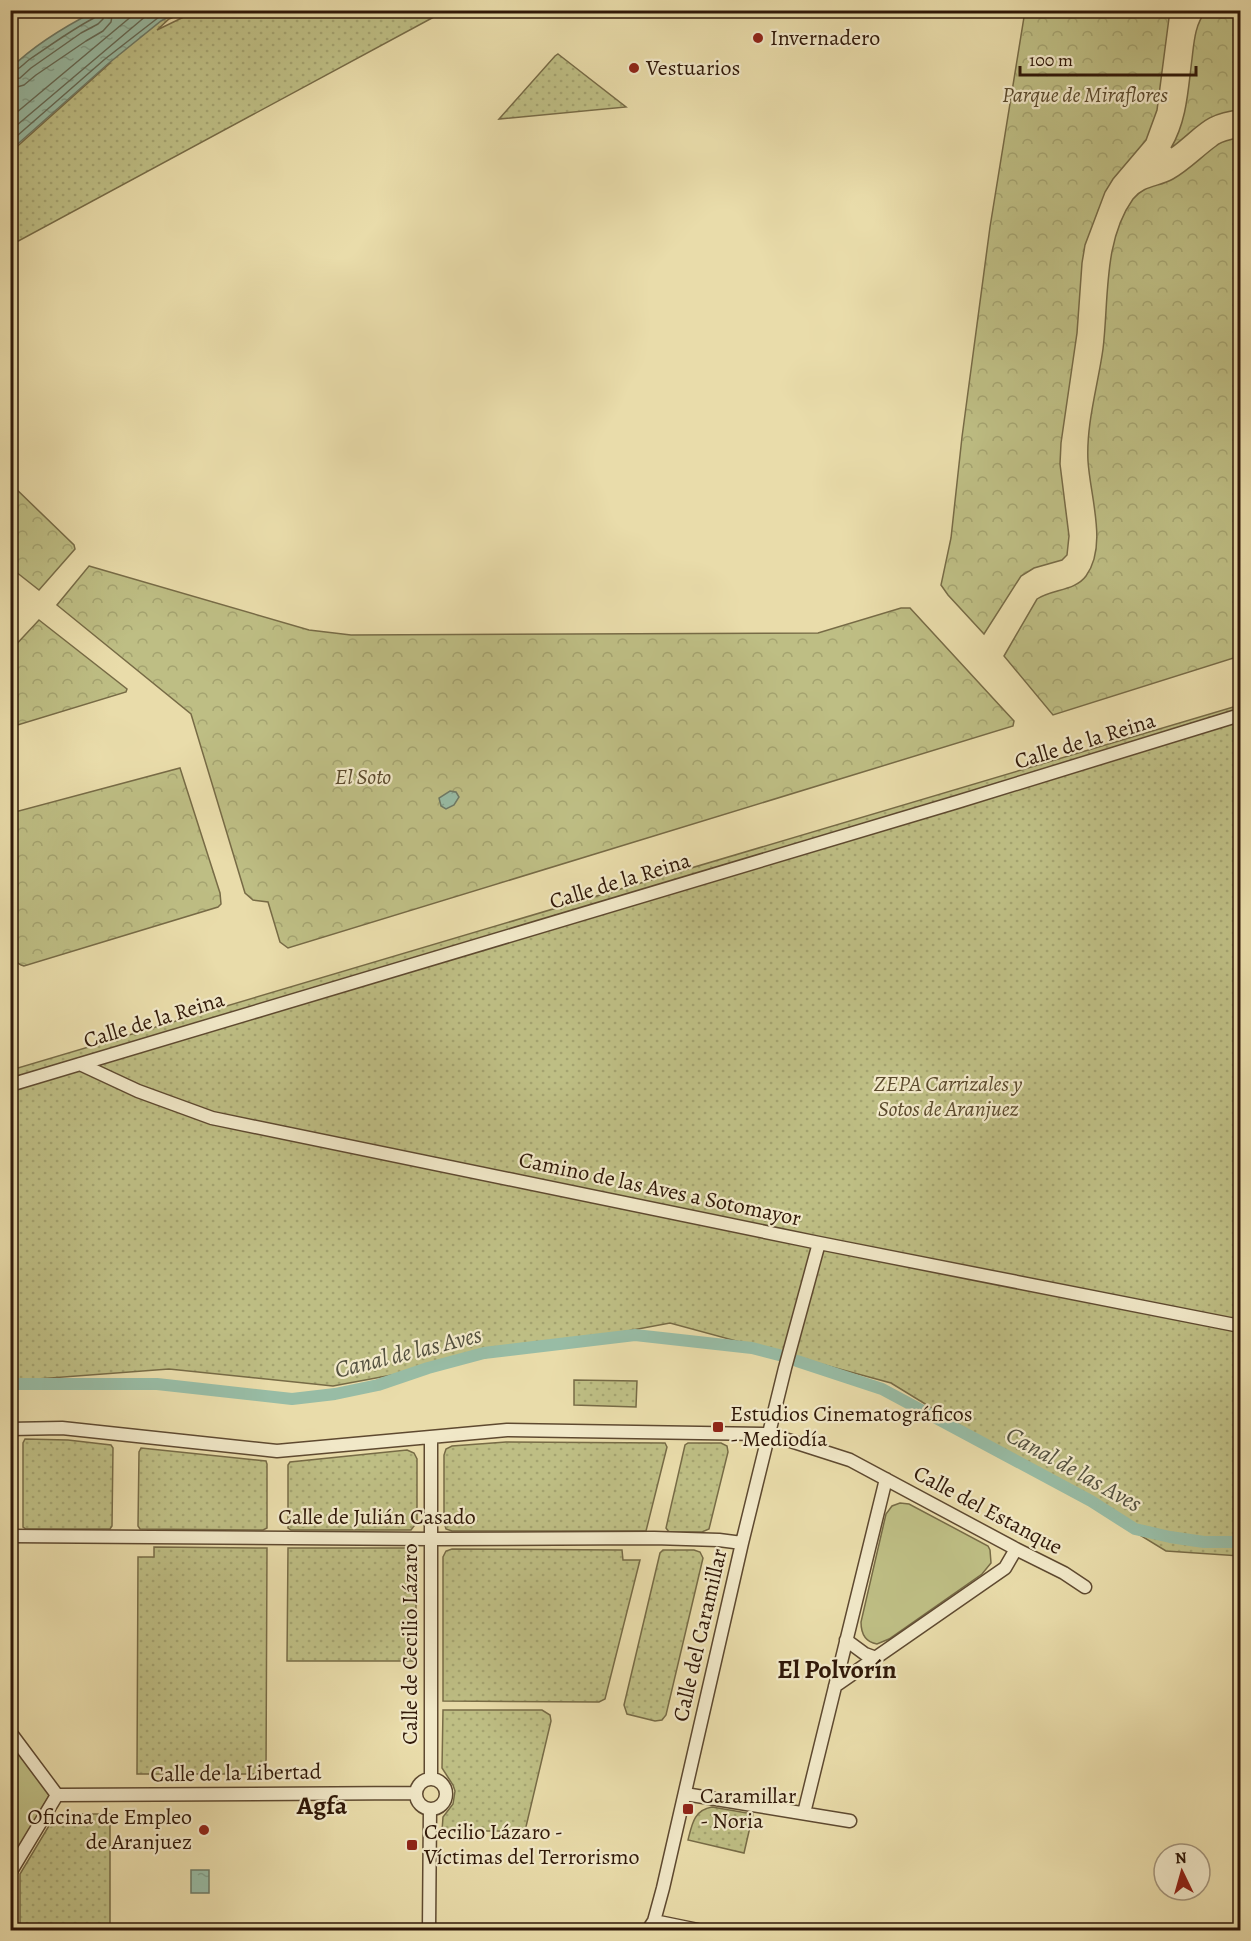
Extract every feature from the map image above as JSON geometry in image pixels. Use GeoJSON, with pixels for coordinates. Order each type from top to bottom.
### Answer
{"type":"FeatureCollection","features":[{"type":"Feature","properties":{"kind":"street","name":"Calle de la Reina"},"geometry":{"type":"LineString","coordinates":[[10,1085],[1240,715]]}},
{"type":"Feature","properties":{"kind":"street","name":"Camino de las Aves a Sotomayor"},"geometry":{"type":"LineString","coordinates":[[80,1064],[138,1091],[212,1118],[819,1243],[1240,1326]]}},
{"type":"Feature","properties":{"kind":"street","name":"Calle del Caramillar"},"geometry":{"type":"LineString","coordinates":[[651,1926],[685,1794],[742,1543],[819,1243]]}},
{"type":"Feature","properties":{"kind":"street","name":"Calle del Estanque"},"geometry":{"type":"LineString","coordinates":[[10,1429],[63,1428],[277,1451],[507,1430],[769,1434],[850,1460],[1016,1550],[1064,1573],[1085,1587]]}},
{"type":"Feature","properties":{"kind":"street","name":"Calle de Cecilio Lázaro"},"geometry":{"type":"LineString","coordinates":[[431,1437],[431,1779]]}},
{"type":"Feature","properties":{"kind":"street"},"geometry":{"type":"LineString","coordinates":[[804,1813],[886,1479]]}},
{"type":"Feature","properties":{"kind":"street","name":"Calle de Julián Casado"},"geometry":{"type":"LineString","coordinates":[[10,1536],[654,1538],[742,1543]]}},
{"type":"Feature","properties":{"kind":"street"},"geometry":{"type":"LineString","coordinates":[[835,1686],[1005,1568],[1016,1550]]}},
{"type":"Feature","properties":{"kind":"street"},"geometry":{"type":"LineString","coordinates":[[846,1640],[865,1654],[876,1658]]}},
{"type":"Feature","properties":{"kind":"street"},"geometry":{"type":"LineString","coordinates":[[10,1732],[57,1795],[10,1873]]}},
{"type":"Feature","properties":{"kind":"street"},"geometry":{"type":"LineString","coordinates":[[431,1779],[442,1784],[446,1794],[441,1805],[430,1809],[419,1804],[416,1793],[420,1783],[431,1779]]}},
{"type":"Feature","properties":{"kind":"street","name":"Calle de la Libertad"},"geometry":{"type":"LineString","coordinates":[[57,1795],[416,1793]]}},
{"type":"Feature","properties":{"kind":"street"},"geometry":{"type":"LineString","coordinates":[[685,1794],[850,1821]]}},
{"type":"Feature","properties":{"kind":"street"},"geometry":{"type":"LineString","coordinates":[[429,1930],[430,1809]]}},
{"type":"Feature","properties":{"kind":"street"},"geometry":{"type":"LineString","coordinates":[[651,1926],[698,1930]]}},
{"type":"Feature","properties":{"kind":"green space"},"geometry":{"type":"Polygon","coordinates":[[[78,11],[188,11],[169,19],[157,30],[196,11],[445,11],[11,245],[11,152],[110,63],[78,11]]]}},
{"type":"Feature","properties":{"kind":"green space","name":"Parque de Miraflores"},"geometry":{"type":"Polygon","coordinates":[[[1025,11],[1173,11],[1169,18],[1157,110],[1146,140],[1105,192],[1085,245],[1077,333],[1061,443],[1060,464],[1069,536],[1067,555],[1062,560],[1034,568],[1021,576],[984,634],[941,585],[951,538],[990,227],[1025,11]]]}},
{"type":"Feature","properties":{"kind":"green space"},"geometry":{"type":"Polygon","coordinates":[[[1206,11],[1240,11],[1240,110],[1209,118],[1171,148],[1184,116],[1193,46],[1199,22],[1206,11]]]}},
{"type":"Feature","properties":{"kind":"green space"},"geometry":{"type":"Polygon","coordinates":[[[558,54],[626,107],[499,119],[555,56],[558,54]]]}},
{"type":"Feature","properties":{"kind":"green space"},"geometry":{"type":"Polygon","coordinates":[[[1240,138],[1240,656],[1053,715],[1004,656],[1037,599],[1076,585],[1081,581],[1092,564],[1096,550],[1096,520],[1089,475],[1088,447],[1103,349],[1109,271],[1116,233],[1123,215],[1137,194],[1168,182],[1190,168],[1218,144],[1240,138]]]}},
{"type":"Feature","properties":{"kind":"green space"},"geometry":{"type":"Polygon","coordinates":[[[11,484],[74,545],[75,549],[39,590],[11,568],[11,484]]]}},
{"type":"Feature","properties":{"kind":"green space","name":"El Soto"},"geometry":{"type":"Polygon","coordinates":[[[89,566],[309,630],[351,635],[818,633],[901,608],[910,608],[1014,721],[1013,726],[288,948],[280,942],[268,902],[253,900],[245,893],[191,714],[57,605],[89,566]]]}},
{"type":"Feature","properties":{"kind":"green space"},"geometry":{"type":"Polygon","coordinates":[[[39,620],[127,689],[126,692],[11,727],[11,650],[39,620]]]}},
{"type":"Feature","properties":{"kind":"green space","name":"ZEPA Carrizales y Sotos de Aranjuez"},"geometry":{"type":"Polygon","coordinates":[[[1240,705],[1240,1556],[1166,1551],[891,1383],[670,1323],[333,1386],[169,1369],[11,1381],[11,1070],[1240,705]]]}},
{"type":"Feature","properties":{"kind":"green space"},"geometry":{"type":"Polygon","coordinates":[[[180,768],[220,893],[221,904],[218,907],[24,966],[19,964],[16,961],[10,932],[11,813],[180,768]]]}},
{"type":"Feature","properties":{"kind":"green space"},"geometry":{"type":"Polygon","coordinates":[[[574,1380],[637,1381],[636,1407],[574,1405],[574,1380]]]}},
{"type":"Feature","properties":{"kind":"green space"},"geometry":{"type":"Polygon","coordinates":[[[25,1439],[68,1440],[111,1445],[113,1448],[112,1526],[110,1529],[26,1529],[23,1527],[23,1443],[25,1439]]]}},
{"type":"Feature","properties":{"kind":"green space"},"geometry":{"type":"Polygon","coordinates":[[[506,1442],[665,1443],[667,1447],[646,1531],[452,1531],[446,1529],[444,1522],[444,1455],[446,1449],[452,1446],[506,1442]]]}},
{"type":"Feature","properties":{"kind":"green space"},"geometry":{"type":"Polygon","coordinates":[[[688,1443],[721,1443],[727,1446],[728,1452],[709,1529],[702,1532],[669,1532],[666,1528],[685,1445],[688,1443]]]}},
{"type":"Feature","properties":{"kind":"green space"},"geometry":{"type":"Polygon","coordinates":[[[141,1448],[266,1461],[267,1528],[263,1530],[140,1529],[138,1526],[139,1452],[141,1448]]]}},
{"type":"Feature","properties":{"kind":"green space"},"geometry":{"type":"Polygon","coordinates":[[[407,1450],[414,1453],[417,1459],[417,1522],[411,1530],[291,1530],[288,1528],[288,1465],[290,1462],[407,1450]]]}},
{"type":"Feature","properties":{"kind":"green space"},"geometry":{"type":"Polygon","coordinates":[[[900,1503],[909,1504],[988,1546],[991,1563],[982,1574],[889,1639],[877,1644],[864,1637],[861,1622],[886,1514],[892,1506],[900,1503]]]}},
{"type":"Feature","properties":{"kind":"green space"},"geometry":{"type":"Polygon","coordinates":[[[11,1546],[13,1547],[13,1712],[10,1708],[11,1546]]]}},
{"type":"Feature","properties":{"kind":"green space"},"geometry":{"type":"Polygon","coordinates":[[[154,1547],[267,1548],[266,1774],[137,1774],[138,1557],[154,1557],[154,1547]]]}},
{"type":"Feature","properties":{"kind":"green space"},"geometry":{"type":"Polygon","coordinates":[[[288,1548],[408,1548],[414,1551],[416,1557],[416,1661],[287,1661],[288,1548]]]}},
{"type":"Feature","properties":{"kind":"green space"},"geometry":{"type":"Polygon","coordinates":[[[452,1549],[622,1550],[623,1560],[640,1560],[605,1699],[599,1702],[443,1701],[443,1557],[446,1551],[452,1549]]]}},
{"type":"Feature","properties":{"kind":"green space"},"geometry":{"type":"Polygon","coordinates":[[[663,1550],[694,1550],[700,1552],[703,1558],[666,1715],[662,1720],[655,1721],[627,1714],[624,1705],[660,1553],[663,1550]]]}},
{"type":"Feature","properties":{"kind":"green space"},"geometry":{"type":"Polygon","coordinates":[[[443,1710],[542,1710],[550,1715],[551,1721],[525,1831],[442,1831],[443,1817],[453,1804],[455,1791],[442,1768],[443,1710]]]}},
{"type":"Feature","properties":{"kind":"green space"},"geometry":{"type":"Polygon","coordinates":[[[10,1736],[48,1790],[49,1796],[10,1863],[10,1736]]]}},
{"type":"Feature","properties":{"kind":"green space"},"geometry":{"type":"Polygon","coordinates":[[[712,1807],[753,1814],[744,1853],[688,1840],[698,1815],[701,1811],[712,1807]]]}},
{"type":"Feature","properties":{"kind":"green space"},"geometry":{"type":"Polygon","coordinates":[[[61,1814],[110,1814],[110,1930],[20,1930],[20,1874],[53,1819],[61,1814]]]}},
{"type":"Feature","properties":{"kind":"water"},"geometry":{"type":"Polygon","coordinates":[[[95,11],[180,11],[161,21],[109,63],[11,150],[11,68],[51,36],[95,11]]]}},
{"type":"Feature","properties":{"kind":"water"},"geometry":{"type":"Polygon","coordinates":[[[450,791],[456,792],[459,797],[454,805],[446,809],[441,806],[439,798],[450,791]]]}},
{"type":"Feature","properties":{"kind":"water"},"geometry":{"type":"Polygon","coordinates":[[[191,1870],[209,1870],[209,1893],[191,1893],[191,1870]]]}},
{"type":"Feature","properties":{"kind":"waterway","name":"Canal de las Aves"},"geometry":{"type":"LineString","coordinates":[[10,1384],[157,1384],[292,1399],[335,1394],[378,1385],[428,1368],[484,1353],[635,1335],[752,1348],[779,1355]]}},
{"type":"Feature","properties":{"kind":"waterway","name":"Canal de las Aves"},"geometry":{"type":"LineString","coordinates":[[797,1361],[882,1389],[1091,1501],[1135,1529],[1204,1542],[1240,1542]]}},
{"type":"Feature","properties":{"kind":"place","name":"Invernadero"},"geometry":{"type":"Point","coordinates":[758,38]}},
{"type":"Feature","properties":{"kind":"place","name":"Vestuarios"},"geometry":{"type":"Point","coordinates":[634,68]}},
{"type":"Feature","properties":{"kind":"place","name":"Estudios Cinematográficos - Mediodía"},"geometry":{"type":"Point","coordinates":[718,1427]}},
{"type":"Feature","properties":{"kind":"place","name":"Caramillar - Noria"},"geometry":{"type":"Point","coordinates":[688,1809]}},
{"type":"Feature","properties":{"kind":"place","name":"Oficina de Empleo de Aranjuez"},"geometry":{"type":"Point","coordinates":[204,1830]}},
{"type":"Feature","properties":{"kind":"place","name":"Cecilio Lázaro - Víctimas del Terrorismo"},"geometry":{"type":"Point","coordinates":[412,1845]}},
{"type":"Feature","properties":{"kind":"district","name":"El Polvorín"},"geometry":{"type":"Point","coordinates":[837,1669]}},
{"type":"Feature","properties":{"kind":"district","name":"Agfa"},"geometry":{"type":"Point","coordinates":[322,1805]}}]}
